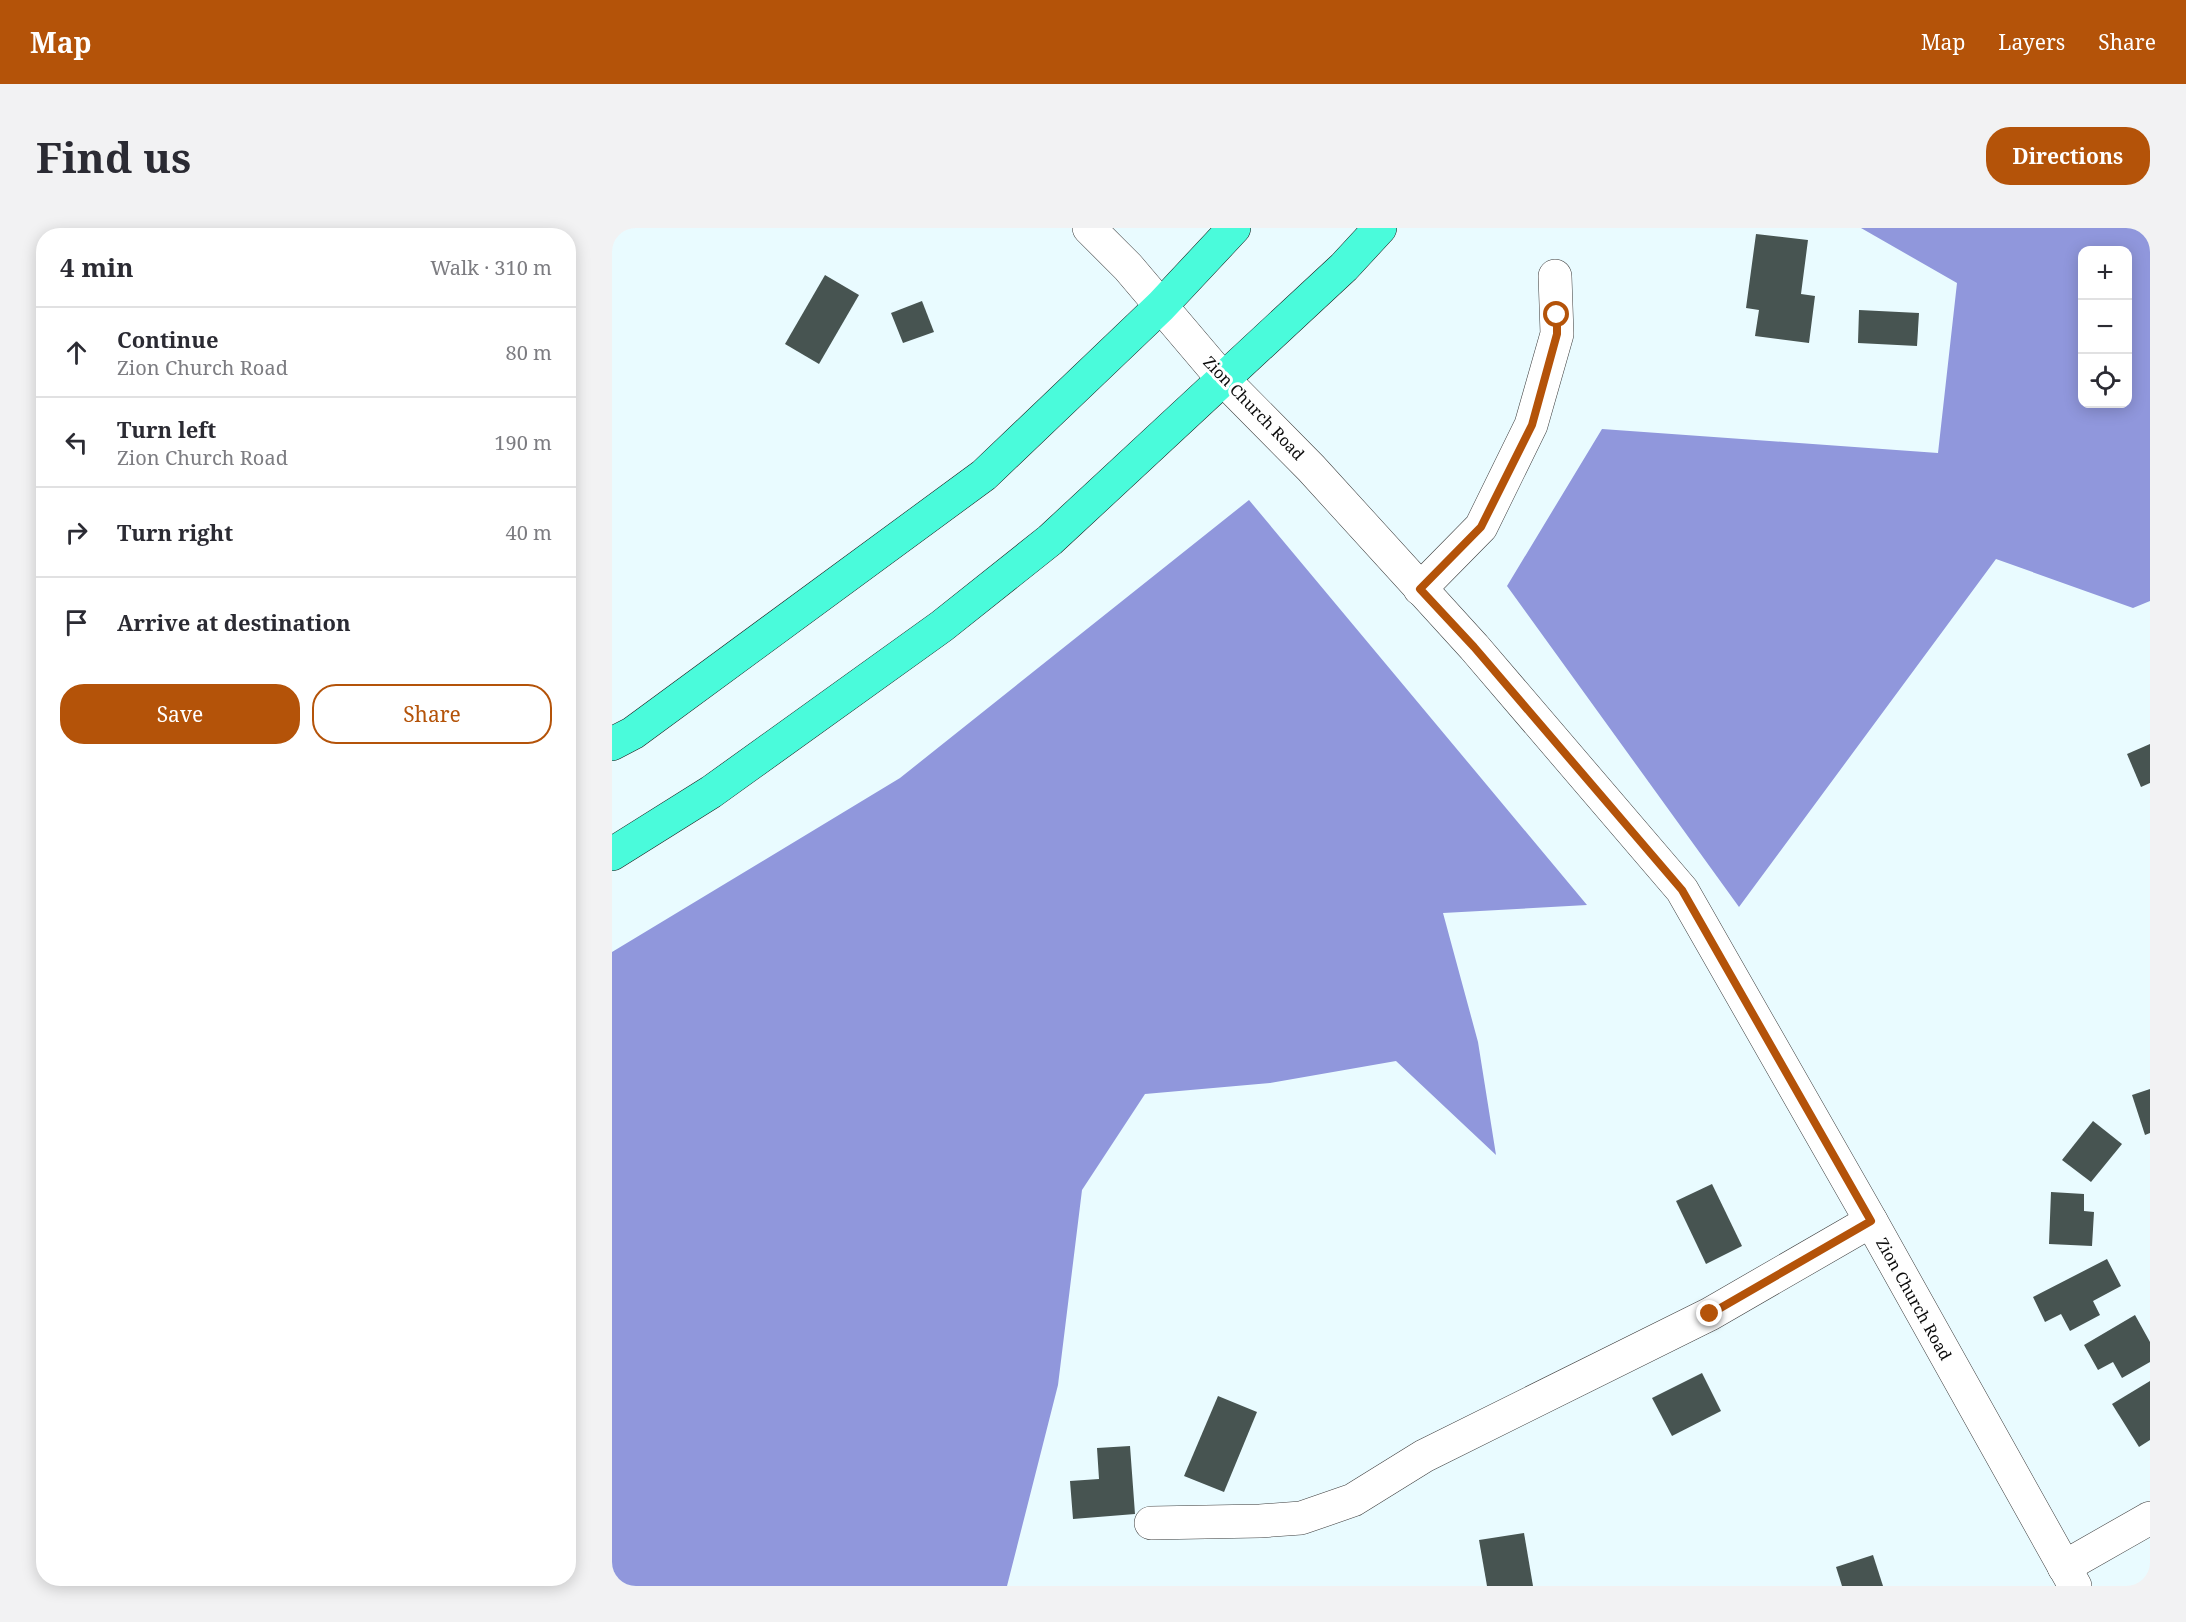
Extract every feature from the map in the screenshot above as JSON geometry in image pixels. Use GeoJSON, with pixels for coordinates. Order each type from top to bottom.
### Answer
{"type":"FeatureCollection","features":[{"type":"Feature","properties":{"kind":"highway"},"geometry":{"type":"LineString","coordinates":[[612,744],[633,733],[984,475],[1161,306],[1234,228]]}},
{"type":"Feature","properties":{"kind":"highway"},"geometry":{"type":"LineString","coordinates":[[612,854],[711,792],[942,626],[1050,540],[1344,267],[1380,228]]}},
{"type":"Feature","properties":{"kind":"street","name":"Zion Church Road"},"geometry":{"type":"LineString","coordinates":[[1089,228],[1128,267],[1223,379],[1311,468],[1474,647],[1682,890],[2070,1576]]}},
{"type":"Feature","properties":{"kind":"street"},"geometry":{"type":"LineString","coordinates":[[1420,589],[1481,527],[1532,425],[1557,334],[1555,276]]}},
{"type":"Feature","properties":{"kind":"street"},"geometry":{"type":"LineString","coordinates":[[1151,1522],[1260,1521],[1301,1518],[1353,1500],[1424,1456],[1710,1314],[1871,1221]]}},
{"type":"Feature","properties":{"kind":"street"},"geometry":{"type":"LineString","coordinates":[[2070,1576],[2150,1518]]}},
{"type":"Feature","properties":{"kind":"shaded area"},"geometry":{"type":"Polygon","coordinates":[[[1861,228],[2150,228],[2150,601],[2133,608],[1996,559],[1739,907],[1507,586],[1602,429],[1938,453],[1957,283],[1861,228]]]}},
{"type":"Feature","properties":{"kind":"shaded area"},"geometry":{"type":"Polygon","coordinates":[[[1249,500],[1587,905],[1443,913],[1478,1042],[1496,1155],[1396,1061],[1270,1083],[1145,1094],[1082,1190],[1058,1385],[1007,1586],[612,1586],[612,952],[900,778],[1249,500]]]}},
{"type":"Feature","properties":{"kind":"building"},"geometry":{"type":"Polygon","coordinates":[[[1756,234],[1808,240],[1801,294],[1815,296],[1809,343],[1755,336],[1759,310],[1746,308],[1756,234]]]}},
{"type":"Feature","properties":{"kind":"building"},"geometry":{"type":"Polygon","coordinates":[[[825,275],[859,295],[819,364],[785,344],[825,275]]]}},
{"type":"Feature","properties":{"kind":"building"},"geometry":{"type":"Polygon","coordinates":[[[922,301],[934,332],[903,343],[891,313],[922,301]]]}},
{"type":"Feature","properties":{"kind":"building"},"geometry":{"type":"Polygon","coordinates":[[[1859,310],[1919,313],[1917,346],[1858,343],[1859,310]]]}},
{"type":"Feature","properties":{"kind":"building"},"geometry":{"type":"Polygon","coordinates":[[[2150,744],[2150,783],[2141,787],[2127,754],[2150,744]]]}},
{"type":"Feature","properties":{"kind":"building"},"geometry":{"type":"Polygon","coordinates":[[[2150,1089],[2150,1133],[2145,1135],[2132,1095],[2150,1089]]]}},
{"type":"Feature","properties":{"kind":"building"},"geometry":{"type":"Polygon","coordinates":[[[2093,1121],[2122,1144],[2091,1182],[2062,1160],[2093,1121]]]}},
{"type":"Feature","properties":{"kind":"building"},"geometry":{"type":"Polygon","coordinates":[[[1712,1184],[1742,1246],[1706,1264],[1676,1201],[1712,1184]]]}},
{"type":"Feature","properties":{"kind":"building"},"geometry":{"type":"Polygon","coordinates":[[[2051,1192],[2084,1194],[2084,1211],[2094,1212],[2092,1246],[2049,1244],[2051,1192]]]}},
{"type":"Feature","properties":{"kind":"building"},"geometry":{"type":"Polygon","coordinates":[[[2107,1259],[2121,1286],[2093,1301],[2100,1315],[2070,1331],[2061,1314],[2045,1322],[2033,1297],[2107,1259]]]}},
{"type":"Feature","properties":{"kind":"building"},"geometry":{"type":"Polygon","coordinates":[[[2135,1315],[2150,1342],[2150,1362],[2122,1378],[2113,1362],[2098,1370],[2084,1345],[2135,1315]]]}},
{"type":"Feature","properties":{"kind":"building"},"geometry":{"type":"Polygon","coordinates":[[[1702,1373],[1721,1411],[1672,1436],[1652,1398],[1702,1373]]]}},
{"type":"Feature","properties":{"kind":"building"},"geometry":{"type":"Polygon","coordinates":[[[2150,1381],[2150,1440],[2139,1447],[2112,1404],[2150,1381]]]}},
{"type":"Feature","properties":{"kind":"building"},"geometry":{"type":"Polygon","coordinates":[[[1218,1396],[1257,1412],[1224,1492],[1184,1476],[1218,1396]]]}},
{"type":"Feature","properties":{"kind":"building"},"geometry":{"type":"Polygon","coordinates":[[[1130,1446],[1135,1514],[1073,1519],[1070,1481],[1099,1479],[1097,1448],[1130,1446]]]}},
{"type":"Feature","properties":{"kind":"building"},"geometry":{"type":"Polygon","coordinates":[[[1524,1533],[1533,1586],[1487,1586],[1479,1540],[1524,1533]]]}},
{"type":"Feature","properties":{"kind":"building"},"geometry":{"type":"Polygon","coordinates":[[[1873,1555],[1883,1586],[1842,1586],[1836,1567],[1873,1555]]]}},
{"type":"Feature","properties":{"kind":"route"},"geometry":{"type":"LineString","coordinates":[[1557,315],[1557,334],[1532,425],[1481,527],[1420,589],[1474,647],[1682,890],[1871,1221],[1710,1314]]}}]}
